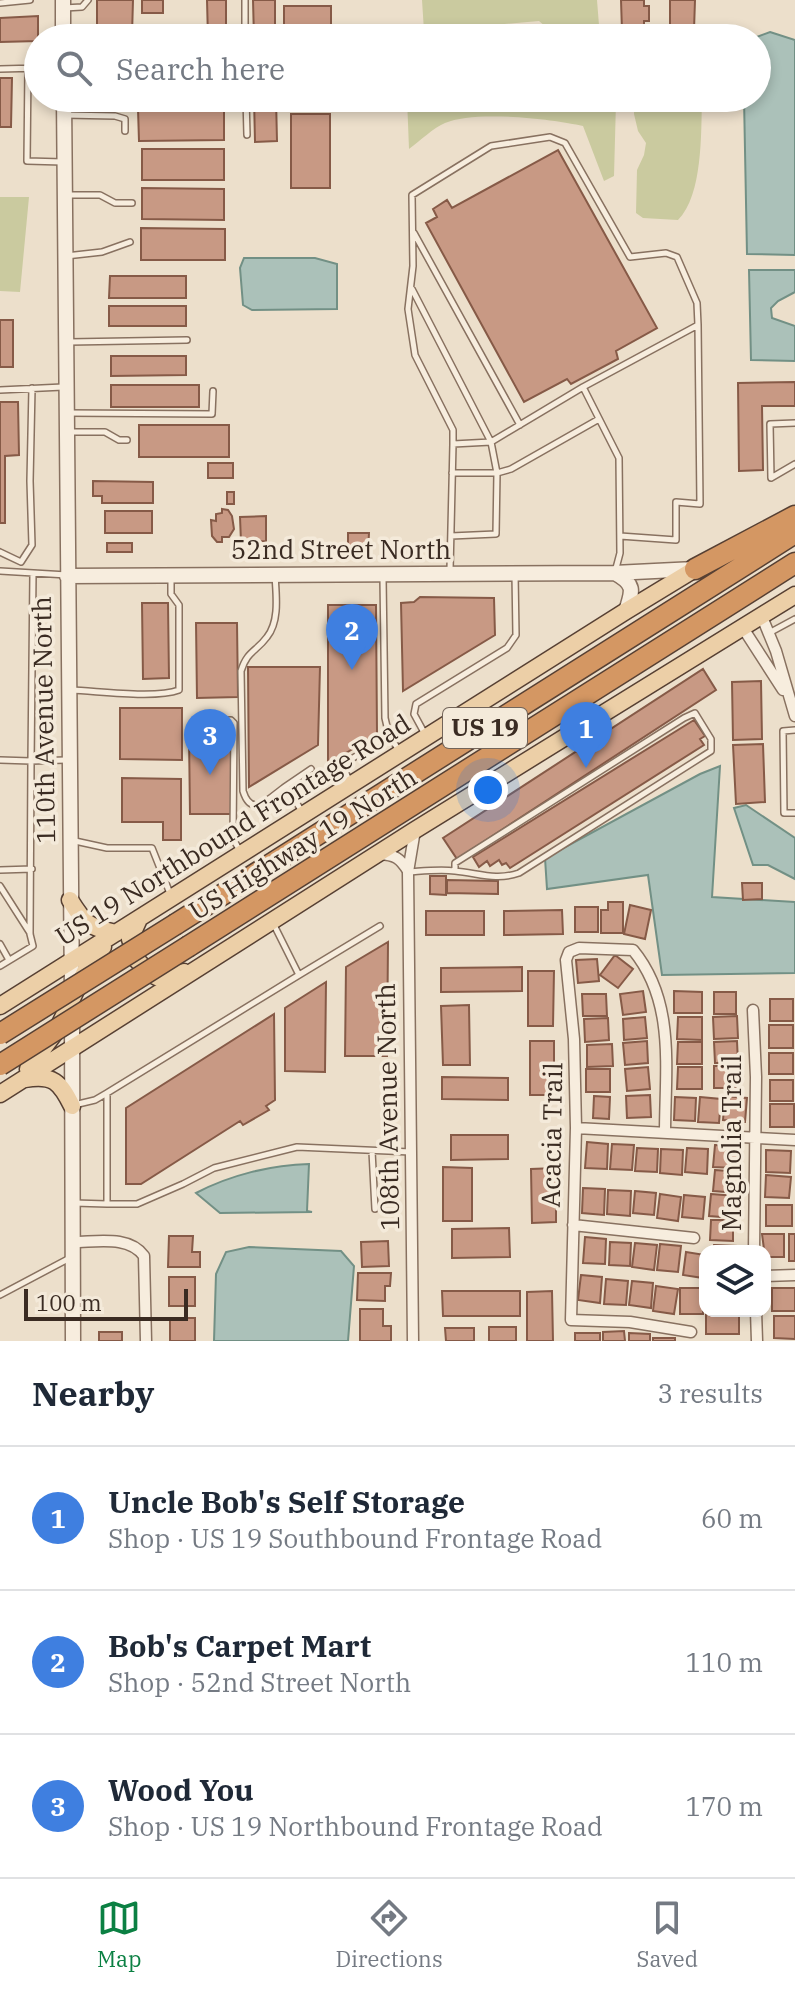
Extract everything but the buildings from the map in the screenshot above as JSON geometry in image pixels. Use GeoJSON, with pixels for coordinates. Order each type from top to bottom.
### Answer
{"type":"FeatureCollection","features":[{"type":"Feature","properties":{"kind":"highway"},"geometry":{"type":"LineString","coordinates":[[695,569],[795,516]]}},
{"type":"Feature","properties":{"kind":"highway","name":"US Highway 19 North"},"geometry":{"type":"LineString","coordinates":[[0,1034],[795,533]]}},
{"type":"Feature","properties":{"kind":"highway","name":"US Highway 19 North"},"geometry":{"type":"LineString","coordinates":[[0,1065],[795,563]]}},
{"type":"Feature","properties":{"kind":"highway"},"geometry":{"type":"LineString","coordinates":[[702,622],[795,576]]}},
{"type":"Feature","properties":{"kind":"main road","name":"US 19 Northbound Frontage Road"},"geometry":{"type":"LineString","coordinates":[[0,1006],[695,569]]}},
{"type":"Feature","properties":{"kind":"main road"},"geometry":{"type":"LineString","coordinates":[[0,1093],[415,830],[795,595]]}},
{"type":"Feature","properties":{"kind":"main road"},"geometry":{"type":"LineString","coordinates":[[70,900],[84,923],[93,929],[116,933]]}},
{"type":"Feature","properties":{"kind":"main road"},"geometry":{"type":"LineString","coordinates":[[139,919],[130,939],[136,959],[149,973],[157,977],[171,976],[199,967]]}},
{"type":"Feature","properties":{"kind":"main road"},"geometry":{"type":"LineString","coordinates":[[19,1080],[57,1030],[90,961],[116,933]]}},
{"type":"Feature","properties":{"kind":"main road"},"geometry":{"type":"LineString","coordinates":[[0,1006],[21,1002],[141,1004]]}},
{"type":"Feature","properties":{"kind":"main road"},"geometry":{"type":"LineString","coordinates":[[0,1048],[5,1077],[0,1093]]}},
{"type":"Feature","properties":{"kind":"main road"},"geometry":{"type":"LineString","coordinates":[[19,1080],[51,1079],[63,1088],[72,1106]]}},
{"type":"Feature","properties":{"kind":"street","name":"110th Avenue North"},"geometry":{"type":"LineString","coordinates":[[64,115],[73,1341]]}},
{"type":"Feature","properties":{"kind":"street","name":"52nd Street North"},"geometry":{"type":"LineString","coordinates":[[67,576],[614,573],[695,569]]}},
{"type":"Feature","properties":{"kind":"street"},"geometry":{"type":"LineString","coordinates":[[614,573],[627,579],[631,586],[626,611]]}},
{"type":"Feature","properties":{"kind":"street"},"geometry":{"type":"LineString","coordinates":[[762,617],[790,681],[795,716]]}},
{"type":"Feature","properties":{"kind":"street"},"geometry":{"type":"LineString","coordinates":[[743,628],[791,702]]}},
{"type":"Feature","properties":{"kind":"street","name":"108th Avenue North"},"geometry":{"type":"LineString","coordinates":[[413,1341],[408,872],[415,830]]}},
{"type":"Feature","properties":{"kind":"street"},"geometry":{"type":"LineString","coordinates":[[378,854],[401,859],[408,872]]}},
{"type":"Feature","properties":{"kind":"street","name":"Acacia Trail"},"geometry":{"type":"LineString","coordinates":[[665,1133],[664,1014],[653,981],[633,950],[579,948],[569,952],[566,960],[574,1039],[576,1128],[571,1320],[630,1322],[691,1332]]}},
{"type":"Feature","properties":{"kind":"street","name":"Magnolia Trail"},"geometry":{"type":"LineString","coordinates":[[753,1010],[754,1245]]}},
{"type":"Feature","properties":{"kind":"street"},"geometry":{"type":"LineString","coordinates":[[576,1128],[795,1140]]}},
{"type":"Feature","properties":{"kind":"street"},"geometry":{"type":"LineString","coordinates":[[573,1225],[694,1238]]}},
{"type":"Feature","properties":{"kind":"street"},"geometry":{"type":"LineString","coordinates":[[73,1249],[129,1243],[138,1247],[144,1256],[146,1341]]}},
{"type":"Feature","properties":{"kind":"street"},"geometry":{"type":"LineString","coordinates":[[771,1276],[795,1275]]}},
{"type":"Feature","properties":{"kind":"street"},"geometry":{"type":"LineString","coordinates":[[756,1317],[757,1341]]}},
{"type":"Feature","properties":{"kind":"lane"},"geometry":{"type":"LineString","coordinates":[[0,3],[30,0]]}},
{"type":"Feature","properties":{"kind":"lane"},"geometry":{"type":"LineString","coordinates":[[63,4],[82,7],[88,0]]}},
{"type":"Feature","properties":{"kind":"lane"},"geometry":{"type":"LineString","coordinates":[[245,0],[245,24]]}},
{"type":"Feature","properties":{"kind":"lane"},"geometry":{"type":"LineString","coordinates":[[0,69],[24,68]]}},
{"type":"Feature","properties":{"kind":"lane"},"geometry":{"type":"LineString","coordinates":[[28,112],[27,161],[64,162]]}},
{"type":"Feature","properties":{"kind":"lane"},"geometry":{"type":"LineString","coordinates":[[246,112],[247,135]]}},
{"type":"Feature","properties":{"kind":"lane"},"geometry":{"type":"LineString","coordinates":[[64,115],[115,116],[125,119],[125,131]]}},
{"type":"Feature","properties":{"kind":"lane"},"geometry":{"type":"LineString","coordinates":[[450,574],[453,430],[415,355],[408,309],[412,195],[491,146],[550,137],[565,143],[630,257],[666,253],[677,257],[697,303],[700,504],[676,502],[676,540],[620,536]]}},
{"type":"Feature","properties":{"kind":"lane"},"geometry":{"type":"LineString","coordinates":[[65,195],[100,195],[115,203],[132,203]]}},
{"type":"Feature","properties":{"kind":"lane"},"geometry":{"type":"LineString","coordinates":[[412,231],[520,425]]}},
{"type":"Feature","properties":{"kind":"lane"},"geometry":{"type":"LineString","coordinates":[[65,256],[88,255],[130,242]]}},
{"type":"Feature","properties":{"kind":"lane"},"geometry":{"type":"LineString","coordinates":[[410,287],[491,442],[497,473],[496,534],[451,536]]}},
{"type":"Feature","properties":{"kind":"lane"},"geometry":{"type":"LineString","coordinates":[[453,444],[491,442],[583,387],[698,325]]}},
{"type":"Feature","properties":{"kind":"lane"},"geometry":{"type":"LineString","coordinates":[[65,342],[187,340]]}},
{"type":"Feature","properties":{"kind":"lane"},"geometry":{"type":"LineString","coordinates":[[0,390],[66,386]]}},
{"type":"Feature","properties":{"kind":"lane"},"geometry":{"type":"LineString","coordinates":[[583,387],[619,458],[620,553],[614,573]]}},
{"type":"Feature","properties":{"kind":"lane"},"geometry":{"type":"LineString","coordinates":[[0,552],[21,562],[32,545],[32,388]]}},
{"type":"Feature","properties":{"kind":"lane"},"geometry":{"type":"LineString","coordinates":[[66,413],[212,414],[213,391]]}},
{"type":"Feature","properties":{"kind":"lane"},"geometry":{"type":"LineString","coordinates":[[452,473],[497,473],[511,469],[599,419]]}},
{"type":"Feature","properties":{"kind":"lane"},"geometry":{"type":"LineString","coordinates":[[795,423],[770,424],[771,478],[795,464]]}},
{"type":"Feature","properties":{"kind":"lane"},"geometry":{"type":"LineString","coordinates":[[66,432],[105,432],[119,440],[127,440]]}},
{"type":"Feature","properties":{"kind":"lane"},"geometry":{"type":"LineString","coordinates":[[0,571],[67,576]]}},
{"type":"Feature","properties":{"kind":"lane"},"geometry":{"type":"LineString","coordinates":[[0,966],[33,946],[30,934],[33,573]]}},
{"type":"Feature","properties":{"kind":"lane"},"geometry":{"type":"LineString","coordinates":[[426,737],[414,714],[416,704],[507,648],[516,635],[515,573]]}},
{"type":"Feature","properties":{"kind":"lane"},"geometry":{"type":"LineString","coordinates":[[383,574],[385,718],[389,735],[401,753]]}},
{"type":"Feature","properties":{"kind":"lane"},"geometry":{"type":"LineString","coordinates":[[68,689],[154,693],[179,690],[179,605],[171,594],[171,575]]}},
{"type":"Feature","properties":{"kind":"lane"},"geometry":{"type":"LineString","coordinates":[[275,575],[273,626],[267,638],[245,659],[241,671],[243,791],[246,802],[257,806],[311,769]]}},
{"type":"Feature","properties":{"kind":"lane"},"geometry":{"type":"LineString","coordinates":[[769,633],[795,619]]}},
{"type":"Feature","properties":{"kind":"lane"},"geometry":{"type":"LineString","coordinates":[[408,872],[455,871],[479,877],[507,877],[519,873],[711,751],[711,739],[695,713],[684,718],[455,863],[455,871]]}},
{"type":"Feature","properties":{"kind":"lane"},"geometry":{"type":"LineString","coordinates":[[200,721],[231,720],[234,723],[233,839],[242,853]]}},
{"type":"Feature","properties":{"kind":"lane"},"geometry":{"type":"LineString","coordinates":[[795,730],[783,731],[784,813],[795,813]]}},
{"type":"Feature","properties":{"kind":"lane"},"geometry":{"type":"LineString","coordinates":[[351,785],[342,765],[389,735]]}},
{"type":"Feature","properties":{"kind":"lane"},"geometry":{"type":"LineString","coordinates":[[0,760],[69,760]]}},
{"type":"Feature","properties":{"kind":"lane"},"geometry":{"type":"LineString","coordinates":[[286,786],[304,815]]}},
{"type":"Feature","properties":{"kind":"lane"},"geometry":{"type":"LineString","coordinates":[[70,840],[107,848],[152,848],[172,898]]}},
{"type":"Feature","properties":{"kind":"lane"},"geometry":{"type":"LineString","coordinates":[[0,870],[32,869]]}},
{"type":"Feature","properties":{"kind":"lane"},"geometry":{"type":"LineString","coordinates":[[0,886],[30,934]]}},
{"type":"Feature","properties":{"kind":"lane"},"geometry":{"type":"LineString","coordinates":[[272,921],[299,975]]}},
{"type":"Feature","properties":{"kind":"lane"},"geometry":{"type":"LineString","coordinates":[[72,1106],[107,1093],[380,926]]}},
{"type":"Feature","properties":{"kind":"lane"},"geometry":{"type":"LineString","coordinates":[[0,944],[9,960]]}},
{"type":"Feature","properties":{"kind":"lane"},"geometry":{"type":"LineString","coordinates":[[107,1093],[107,1204]]}},
{"type":"Feature","properties":{"kind":"lane"},"geometry":{"type":"LineString","coordinates":[[73,1203],[137,1204],[214,1168],[297,1147],[411,1152]]}},
{"type":"Feature","properties":{"kind":"lane"},"geometry":{"type":"LineString","coordinates":[[372,1151],[375,1209]]}},
{"type":"Feature","properties":{"kind":"lane"},"geometry":{"type":"LineString","coordinates":[[0,1285],[2,1294],[73,1249]]}},
{"type":"Feature","properties":{"kind":"green space"},"geometry":{"type":"Polygon","coordinates":[[[422,0],[597,0],[599,24],[543,24],[539,21],[424,24],[422,0]]]}},
{"type":"Feature","properties":{"kind":"green space"},"geometry":{"type":"Polygon","coordinates":[[[408,112],[616,112],[614,176],[604,181],[583,126],[513,117],[458,119],[440,125],[409,149],[408,112]]]}},
{"type":"Feature","properties":{"kind":"green space"},"geometry":{"type":"Polygon","coordinates":[[[702,112],[696,180],[686,209],[678,220],[643,218],[636,213],[637,170],[646,143],[638,131],[634,114],[702,112]]]}},
{"type":"Feature","properties":{"kind":"green space"},"geometry":{"type":"Polygon","coordinates":[[[0,197],[29,197],[20,292],[0,291],[0,197]]]}},
{"type":"Feature","properties":{"kind":"water"},"geometry":{"type":"Polygon","coordinates":[[[771,32],[795,40],[795,255],[747,254],[744,112],[771,112],[771,32]]]}},
{"type":"Feature","properties":{"kind":"water"},"geometry":{"type":"Polygon","coordinates":[[[244,258],[315,258],[337,264],[337,309],[252,310],[243,305],[240,268],[244,258]]]}},
{"type":"Feature","properties":{"kind":"water"},"geometry":{"type":"Polygon","coordinates":[[[749,270],[795,270],[795,292],[771,308],[772,318],[795,326],[795,361],[751,360],[749,270]]]}},
{"type":"Feature","properties":{"kind":"water"},"geometry":{"type":"Polygon","coordinates":[[[720,766],[712,897],[795,902],[795,973],[662,975],[648,875],[547,889],[545,858],[720,766]]]}},
{"type":"Feature","properties":{"kind":"water"},"geometry":{"type":"Polygon","coordinates":[[[746,805],[795,838],[795,879],[768,865],[753,865],[734,808],[746,805]]]}},
{"type":"Feature","properties":{"kind":"water"},"geometry":{"type":"Polygon","coordinates":[[[309,1164],[307,1211],[312,1212],[220,1213],[196,1193],[251,1172],[309,1164]]]}},
{"type":"Feature","properties":{"kind":"water"},"geometry":{"type":"Polygon","coordinates":[[[249,1247],[341,1251],[354,1266],[348,1341],[214,1341],[216,1274],[226,1252],[249,1247]]]}},
{"type":"Feature","properties":{"kind":"place","name":"Bob's Carpet Mart"},"geometry":{"type":"Point","coordinates":[352,670]}},
{"type":"Feature","properties":{"kind":"place","name":"Uncle Bob's Self Storage"},"geometry":{"type":"Point","coordinates":[586,768]}},
{"type":"Feature","properties":{"kind":"place","name":"Wood You"},"geometry":{"type":"Point","coordinates":[210,775]}}]}
